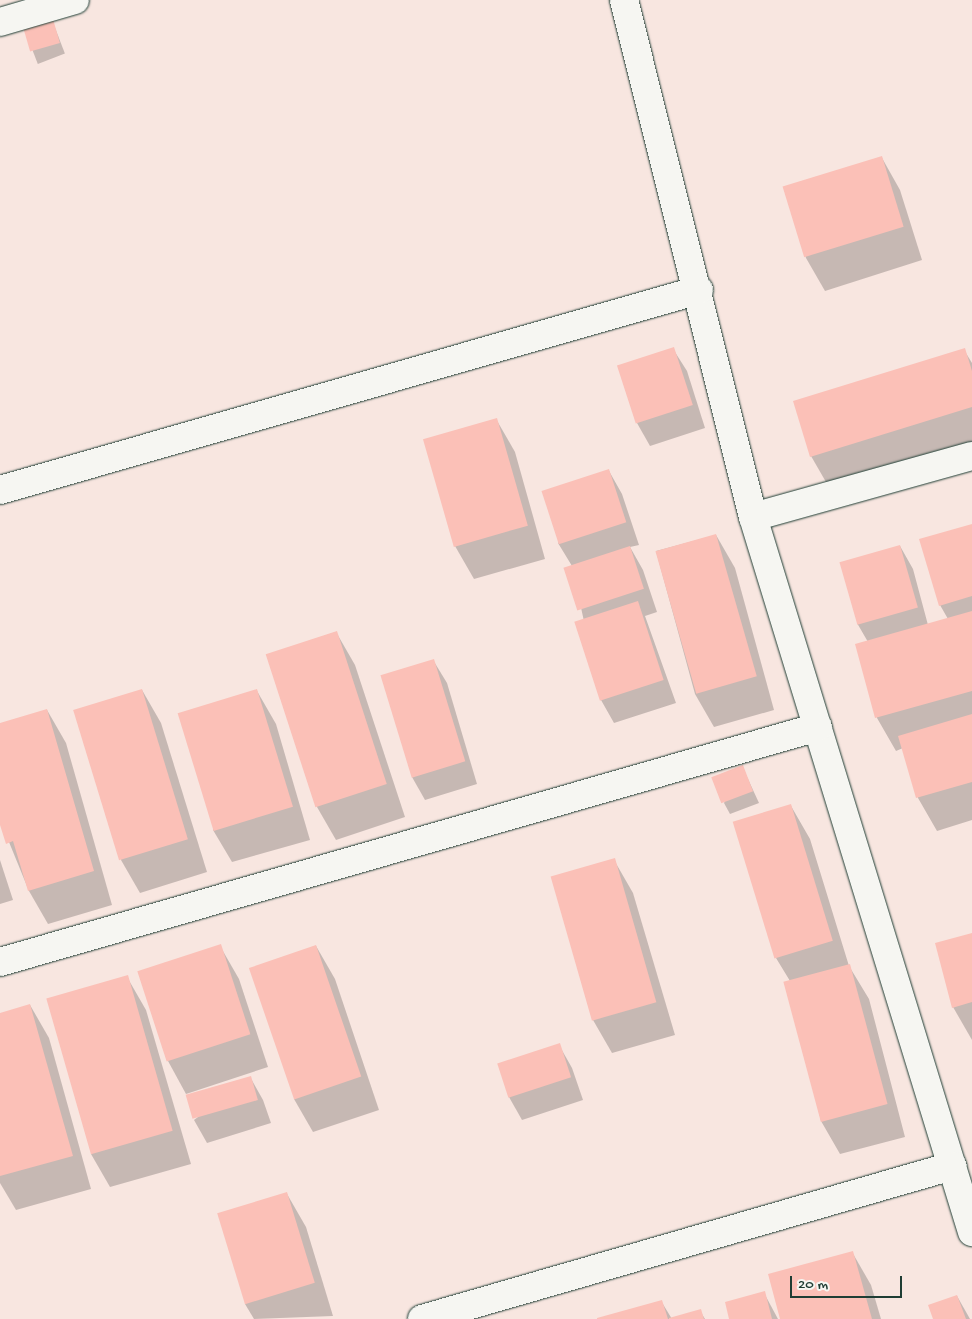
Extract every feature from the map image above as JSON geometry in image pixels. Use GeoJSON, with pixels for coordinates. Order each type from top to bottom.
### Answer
{"type":"FeatureCollection","features":[{"type":"Feature","properties":{"kind":"street"},"geometry":{"type":"LineString","coordinates":[[0,22],[75,0]]}},
{"type":"Feature","properties":{"kind":"street"},"geometry":{"type":"LineString","coordinates":[[624,0],[699,290],[753,517],[972,1232]]}},
{"type":"Feature","properties":{"kind":"street"},"geometry":{"type":"LineString","coordinates":[[0,490],[699,290]]}},
{"type":"Feature","properties":{"kind":"street"},"geometry":{"type":"LineString","coordinates":[[753,517],[972,456]]}},
{"type":"Feature","properties":{"kind":"street"},"geometry":{"type":"LineString","coordinates":[[0,962],[818,726]]}},
{"type":"Feature","properties":{"kind":"street"},"geometry":{"type":"LineString","coordinates":[[422,1319],[952,1166]]}},
{"type":"Feature","properties":{"kind":"building"},"geometry":{"type":"Polygon","coordinates":[[[53,19],[60,43],[30,52],[23,28],[53,19]]]}},
{"type":"Feature","properties":{"kind":"building"},"geometry":{"type":"Polygon","coordinates":[[[882,156],[904,227],[804,257],[783,186],[882,156]]]}},
{"type":"Feature","properties":{"kind":"building"},"geometry":{"type":"Polygon","coordinates":[[[674,347],[693,405],[636,424],[617,366],[674,347]]]}},
{"type":"Feature","properties":{"kind":"building"},"geometry":{"type":"Polygon","coordinates":[[[965,348],[972,371],[972,407],[810,457],[793,401],[965,348]]]}},
{"type":"Feature","properties":{"kind":"building"},"geometry":{"type":"Polygon","coordinates":[[[497,418],[528,526],[454,547],[423,439],[497,418]]]}},
{"type":"Feature","properties":{"kind":"building"},"geometry":{"type":"Polygon","coordinates":[[[609,469],[626,522],[559,544],[541,491],[609,469]]]}},
{"type":"Feature","properties":{"kind":"building"},"geometry":{"type":"Polygon","coordinates":[[[972,524],[972,596],[939,606],[919,539],[972,524]]]}},
{"type":"Feature","properties":{"kind":"building"},"geometry":{"type":"Polygon","coordinates":[[[716,534],[757,676],[696,694],[655,551],[716,534]]]}},
{"type":"Feature","properties":{"kind":"building"},"geometry":{"type":"Polygon","coordinates":[[[900,545],[918,607],[857,625],[839,562],[900,545]]]}},
{"type":"Feature","properties":{"kind":"building"},"geometry":{"type":"Polygon","coordinates":[[[630,546],[644,589],[577,610],[563,568],[630,546]]]}},
{"type":"Feature","properties":{"kind":"building"},"geometry":{"type":"Polygon","coordinates":[[[638,601],[664,680],[600,701],[574,622],[638,601]]]}},
{"type":"Feature","properties":{"kind":"building"},"geometry":{"type":"Polygon","coordinates":[[[972,611],[972,691],[875,718],[855,644],[972,611]]]}},
{"type":"Feature","properties":{"kind":"building"},"geometry":{"type":"Polygon","coordinates":[[[337,631],[387,784],[315,807],[266,654],[337,631]]]}},
{"type":"Feature","properties":{"kind":"building"},"geometry":{"type":"Polygon","coordinates":[[[434,659],[465,761],[412,778],[380,675],[434,659]]]}},
{"type":"Feature","properties":{"kind":"building"},"geometry":{"type":"Polygon","coordinates":[[[142,689],[188,839],[119,860],[73,710],[142,689]]]}},
{"type":"Feature","properties":{"kind":"building"},"geometry":{"type":"Polygon","coordinates":[[[257,689],[293,807],[214,831],[178,713],[257,689]]]}},
{"type":"Feature","properties":{"kind":"building"},"geometry":{"type":"Polygon","coordinates":[[[47,709],[94,871],[28,891],[13,841],[6,844],[0,825],[0,723],[47,709]]]}},
{"type":"Feature","properties":{"kind":"building"},"geometry":{"type":"Polygon","coordinates":[[[972,714],[972,782],[916,798],[898,736],[972,714]]]}},
{"type":"Feature","properties":{"kind":"building"},"geometry":{"type":"Polygon","coordinates":[[[743,765],[753,791],[721,803],[711,777],[743,765]]]}},
{"type":"Feature","properties":{"kind":"building"},"geometry":{"type":"Polygon","coordinates":[[[791,804],[833,941],[774,959],[733,822],[791,804]]]}},
{"type":"Feature","properties":{"kind":"building"},"geometry":{"type":"Polygon","coordinates":[[[615,858],[656,1002],[592,1021],[551,876],[615,858]]]}},
{"type":"Feature","properties":{"kind":"building"},"geometry":{"type":"Polygon","coordinates":[[[972,933],[972,1002],[952,1008],[935,943],[972,933]]]}},
{"type":"Feature","properties":{"kind":"building"},"geometry":{"type":"Polygon","coordinates":[[[221,944],[250,1034],[167,1062],[137,971],[221,944]]]}},
{"type":"Feature","properties":{"kind":"building"},"geometry":{"type":"Polygon","coordinates":[[[316,945],[361,1076],[294,1100],[249,968],[316,945]]]}},
{"type":"Feature","properties":{"kind":"building"},"geometry":{"type":"Polygon","coordinates":[[[850,964],[888,1104],[821,1122],[783,982],[850,964]]]}},
{"type":"Feature","properties":{"kind":"building"},"geometry":{"type":"Polygon","coordinates":[[[128,975],[173,1131],[91,1154],[46,998],[128,975]]]}},
{"type":"Feature","properties":{"kind":"building"},"geometry":{"type":"Polygon","coordinates":[[[30,1004],[73,1156],[0,1176],[0,1013],[30,1004]]]}},
{"type":"Feature","properties":{"kind":"building"},"geometry":{"type":"Polygon","coordinates":[[[560,1043],[571,1077],[508,1098],[497,1063],[560,1043]]]}},
{"type":"Feature","properties":{"kind":"building"},"geometry":{"type":"Polygon","coordinates":[[[251,1076],[258,1100],[193,1119],[186,1095],[251,1076]]]}},
{"type":"Feature","properties":{"kind":"building"},"geometry":{"type":"Polygon","coordinates":[[[287,1192],[315,1283],[245,1304],[217,1213],[287,1192]]]}},
{"type":"Feature","properties":{"kind":"building"},"geometry":{"type":"Polygon","coordinates":[[[853,1251],[872,1319],[780,1319],[768,1274],[853,1251]]]}},
{"type":"Feature","properties":{"kind":"building"},"geometry":{"type":"Polygon","coordinates":[[[765,1291],[772,1319],[729,1319],[725,1302],[765,1291]]]}},
{"type":"Feature","properties":{"kind":"building"},"geometry":{"type":"Polygon","coordinates":[[[957,1295],[966,1319],[933,1319],[928,1305],[957,1295]]]}},
{"type":"Feature","properties":{"kind":"building"},"geometry":{"type":"Polygon","coordinates":[[[662,1300],[668,1319],[597,1319],[597,1318],[662,1300]]]}},
{"type":"Feature","properties":{"kind":"building"},"geometry":{"type":"Polygon","coordinates":[[[701,1309],[704,1319],[669,1319],[669,1318],[701,1309]]]}}]}
